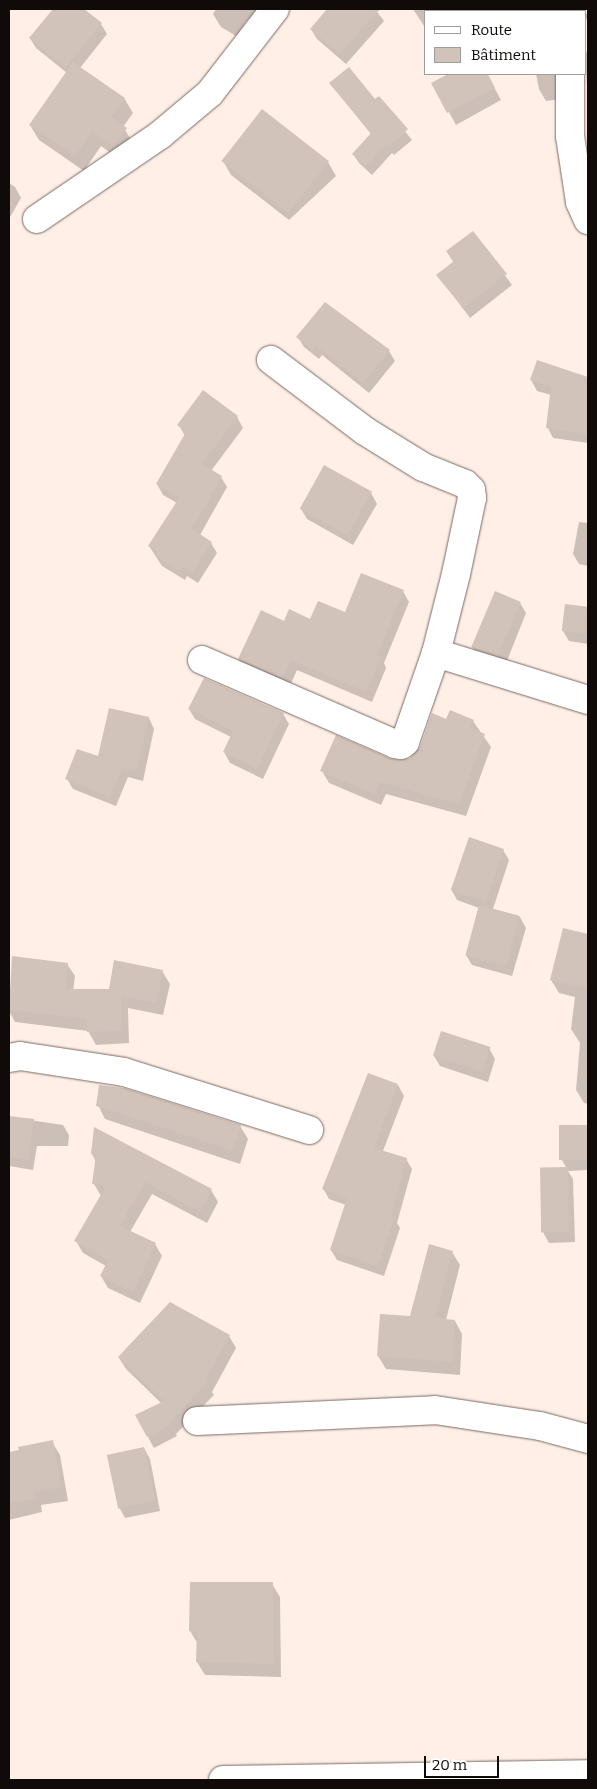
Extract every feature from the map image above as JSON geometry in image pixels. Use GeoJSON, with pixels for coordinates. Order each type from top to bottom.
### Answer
{"type":"FeatureCollection","features":[{"type":"Feature","properties":{"kind":"street"},"geometry":{"type":"LineString","coordinates":[[37,219],[160,134],[210,94],[275,9]]}},
{"type":"Feature","properties":{"kind":"street"},"geometry":{"type":"LineString","coordinates":[[570,75],[570,136],[580,202],[588,220]]}},
{"type":"Feature","properties":{"kind":"street"},"geometry":{"type":"LineString","coordinates":[[202,660],[394,744],[401,745],[405,742],[436,653],[470,508],[471,490],[465,484],[423,467],[365,431],[271,360]]}},
{"type":"Feature","properties":{"kind":"street"},"geometry":{"type":"LineString","coordinates":[[436,653],[588,700]]}},
{"type":"Feature","properties":{"kind":"street"},"geometry":{"type":"LineString","coordinates":[[9,1058],[20,1056],[124,1072],[309,1130]]}},
{"type":"Feature","properties":{"kind":"street"},"geometry":{"type":"LineString","coordinates":[[197,1421],[435,1410],[540,1426],[588,1439]]}},
{"type":"Feature","properties":{"kind":"street"},"geometry":{"type":"LineString","coordinates":[[223,1780],[588,1774]]}},
{"type":"Feature","properties":{"kind":"building"},"geometry":{"type":"Polygon","coordinates":[[[53,9],[84,9],[102,23],[65,68],[29,38],[53,9]]]}},
{"type":"Feature","properties":{"kind":"building"},"geometry":{"type":"Polygon","coordinates":[[[327,9],[380,9],[339,54],[310,29],[327,9]]]}},
{"type":"Feature","properties":{"kind":"building"},"geometry":{"type":"Polygon","coordinates":[[[73,62],[125,98],[111,117],[127,128],[113,146],[92,131],[75,156],[29,125],[73,62]]]}},
{"type":"Feature","properties":{"kind":"building"},"geometry":{"type":"Polygon","coordinates":[[[349,67],[375,99],[379,96],[408,129],[388,147],[386,144],[366,166],[352,154],[371,133],[329,83],[349,67]]]}},
{"type":"Feature","properties":{"kind":"building"},"geometry":{"type":"Polygon","coordinates":[[[446,75],[488,75],[495,88],[447,113],[431,83],[446,75]]]}},
{"type":"Feature","properties":{"kind":"building"},"geometry":{"type":"Polygon","coordinates":[[[262,109],[329,161],[288,213],[221,161],[262,109]]]}},
{"type":"Feature","properties":{"kind":"building"},"geometry":{"type":"Polygon","coordinates":[[[473,231],[507,274],[463,308],[436,275],[454,261],[446,251],[473,231]]]}},
{"type":"Feature","properties":{"kind":"building"},"geometry":{"type":"Polygon","coordinates":[[[325,302],[390,350],[363,383],[316,346],[312,350],[296,337],[325,302]]]}},
{"type":"Feature","properties":{"kind":"building"},"geometry":{"type":"Polygon","coordinates":[[[537,360],[588,377],[588,434],[546,428],[551,387],[530,380],[537,360]]]}},
{"type":"Feature","properties":{"kind":"building"},"geometry":{"type":"Polygon","coordinates":[[[203,390],[238,416],[202,464],[222,476],[192,529],[212,542],[192,573],[181,567],[179,571],[155,555],[157,552],[148,546],[179,498],[156,484],[186,432],[177,425],[203,390]]]}},
{"type":"Feature","properties":{"kind":"building"},"geometry":{"type":"Polygon","coordinates":[[[324,465],[372,492],[348,535],[300,509],[324,465]]]}},
{"type":"Feature","properties":{"kind":"building"},"geometry":{"type":"Polygon","coordinates":[[[361,573],[404,590],[377,655],[381,657],[366,692],[291,660],[283,678],[238,659],[261,610],[284,621],[289,609],[310,619],[318,601],[345,612],[361,573]]]}},
{"type":"Feature","properties":{"kind":"building"},"geometry":{"type":"Polygon","coordinates":[[[495,591],[521,602],[497,658],[471,647],[495,591]]]}},
{"type":"Feature","properties":{"kind":"building"},"geometry":{"type":"Polygon","coordinates":[[[565,604],[588,607],[585,634],[562,631],[565,604]]]}},
{"type":"Feature","properties":{"kind":"building"},"geometry":{"type":"Polygon","coordinates":[[[204,678],[284,713],[257,769],[223,752],[233,731],[188,709],[204,678]]]}},
{"type":"Feature","properties":{"kind":"building"},"geometry":{"type":"Polygon","coordinates":[[[109,708],[149,717],[137,771],[122,768],[110,797],[65,779],[77,749],[98,756],[109,708]]]}},
{"type":"Feature","properties":{"kind":"building"},"geometry":{"type":"Polygon","coordinates":[[[450,710],[474,720],[470,728],[485,734],[459,804],[379,782],[374,794],[320,771],[336,735],[389,758],[399,760],[410,758],[420,747],[432,713],[446,719],[450,710]]]}},
{"type":"Feature","properties":{"kind":"building"},"geometry":{"type":"Polygon","coordinates":[[[469,837],[504,849],[486,902],[451,890],[469,837]]]}},
{"type":"Feature","properties":{"kind":"building"},"geometry":{"type":"Polygon","coordinates":[[[479,905],[520,916],[506,966],[466,955],[479,905]]]}},
{"type":"Feature","properties":{"kind":"building"},"geometry":{"type":"Polygon","coordinates":[[[563,928],[588,934],[588,989],[550,980],[563,928]]]}},
{"type":"Feature","properties":{"kind":"building"},"geometry":{"type":"Polygon","coordinates":[[[12,956],[68,963],[65,989],[109,989],[114,960],[163,970],[157,1003],[121,996],[122,1031],[87,1032],[87,1019],[9,1010],[12,956]]]}},
{"type":"Feature","properties":{"kind":"building"},"geometry":{"type":"Polygon","coordinates":[[[441,1031],[490,1047],[482,1072],[433,1056],[441,1031]]]}},
{"type":"Feature","properties":{"kind":"building"},"geometry":{"type":"Polygon","coordinates":[[[368,1073],[398,1084],[374,1148],[407,1158],[391,1215],[395,1216],[378,1266],[330,1250],[347,1198],[322,1189],[368,1073]]]}},
{"type":"Feature","properties":{"kind":"building"},"geometry":{"type":"Polygon","coordinates":[[[99,1085],[124,1088],[241,1125],[233,1151],[96,1106],[99,1085]]]}},
{"type":"Feature","properties":{"kind":"building"},"geometry":{"type":"Polygon","coordinates":[[[9,1116],[34,1119],[28,1160],[9,1157],[9,1116]]]}},
{"type":"Feature","properties":{"kind":"building"},"geometry":{"type":"Polygon","coordinates":[[[559,1125],[588,1125],[588,1160],[559,1160],[559,1125]]]}},
{"type":"Feature","properties":{"kind":"building"},"geometry":{"type":"Polygon","coordinates":[[[94,1127],[212,1189],[200,1212],[145,1182],[120,1226],[156,1243],[133,1292],[100,1276],[108,1260],[74,1241],[106,1186],[92,1184],[96,1155],[91,1154],[94,1127]]]}},
{"type":"Feature","properties":{"kind":"building"},"geometry":{"type":"Polygon","coordinates":[[[540,1167],[568,1167],[569,1232],[541,1232],[540,1167]]]}},
{"type":"Feature","properties":{"kind":"building"},"geometry":{"type":"Polygon","coordinates":[[[429,1244],[453,1251],[435,1318],[455,1320],[453,1362],[377,1356],[380,1314],[410,1316],[429,1244]]]}},
{"type":"Feature","properties":{"kind":"building"},"geometry":{"type":"Polygon","coordinates":[[[170,1302],[230,1335],[205,1381],[208,1382],[170,1422],[172,1424],[147,1437],[135,1415],[164,1401],[118,1357],[170,1302]]]}},
{"type":"Feature","properties":{"kind":"building"},"geometry":{"type":"Polygon","coordinates":[[[53,1440],[61,1487],[34,1492],[36,1499],[9,1503],[9,1452],[19,1450],[18,1447],[53,1440]]]}},
{"type":"Feature","properties":{"kind":"building"},"geometry":{"type":"Polygon","coordinates":[[[144,1447],[155,1501],[118,1509],[107,1455],[144,1447]]]}},
{"type":"Feature","properties":{"kind":"building"},"geometry":{"type":"Polygon","coordinates":[[[190,1582],[273,1582],[274,1664],[196,1662],[197,1632],[189,1631],[190,1582]]]}}]}
